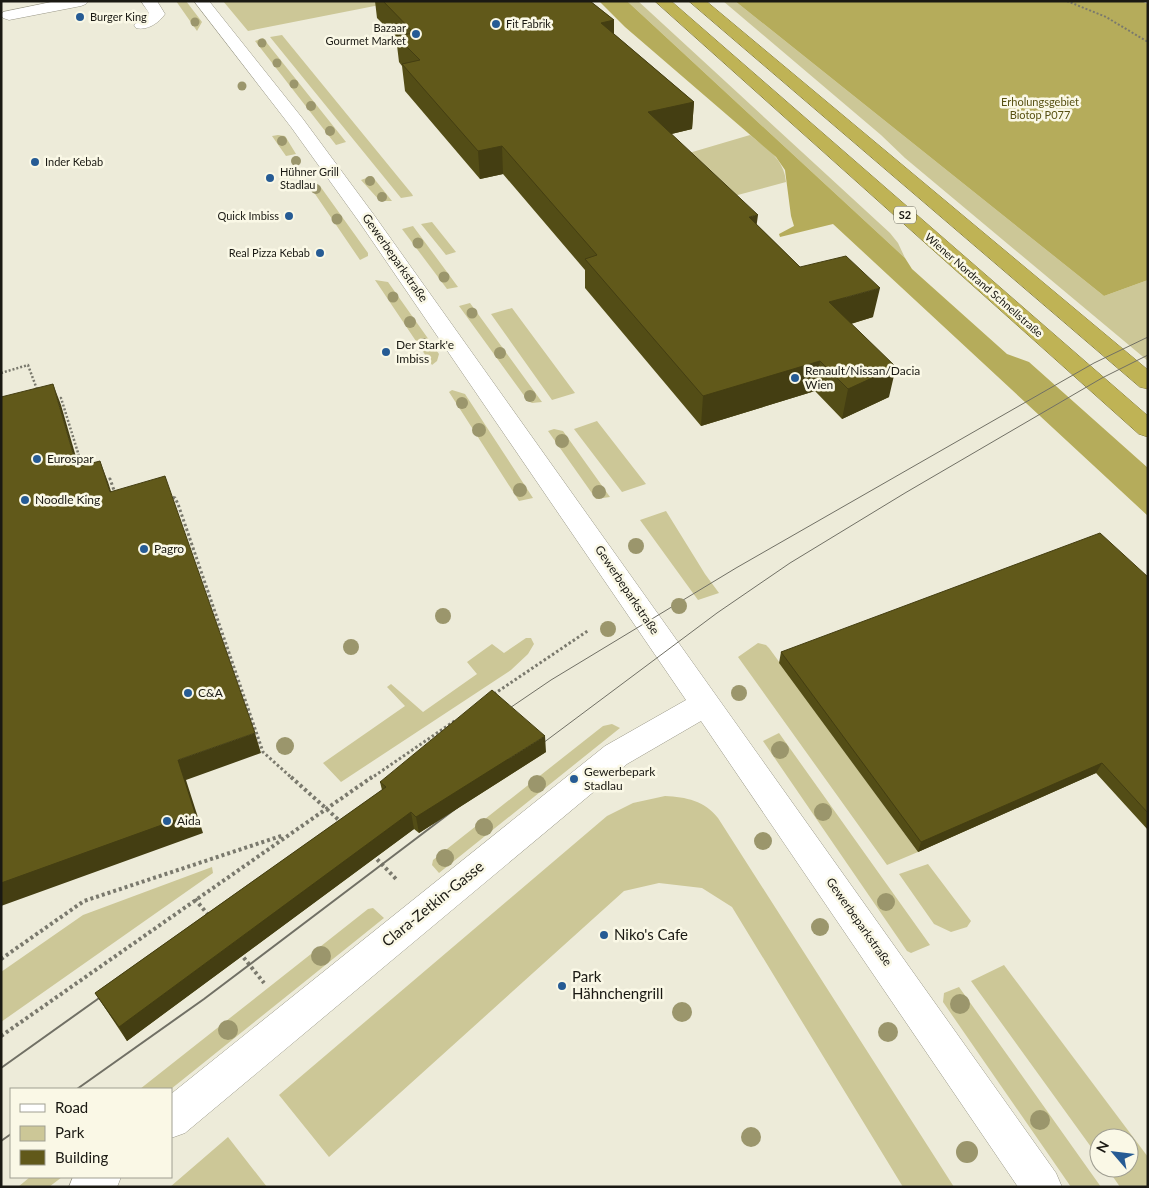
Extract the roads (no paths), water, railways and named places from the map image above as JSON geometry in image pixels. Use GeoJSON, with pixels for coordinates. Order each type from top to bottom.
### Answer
{"type":"FeatureCollection","features":[{"type":"Feature","properties":{"kind":"highway","name":"Wiener Nordrand Schnellstraße"},"geometry":{"type":"LineString","coordinates":[[662,1],[1148,430]]}},
{"type":"Feature","properties":{"kind":"highway","name":"S2"},"geometry":{"type":"LineString","coordinates":[[696,1],[1148,382]]}},
{"type":"Feature","properties":{"kind":"street"},"geometry":{"type":"LineString","coordinates":[[9,15],[81,1]]}},
{"type":"Feature","properties":{"kind":"street"},"geometry":{"type":"LineString","coordinates":[[142,26],[156,14],[149,1]]}},
{"type":"Feature","properties":{"kind":"street","name":"Gewerbeparkstraße"},"geometry":{"type":"LineString","coordinates":[[201,1],[297,123],[396,260],[1042,1187]]}},
{"type":"Feature","properties":{"kind":"street","name":"Clara-Zetkin-Gasse"},"geometry":{"type":"LineString","coordinates":[[172,1118],[616,756],[705,704]]}},
{"type":"Feature","properties":{"kind":"street"},"geometry":{"type":"LineString","coordinates":[[89,1187],[100,1178]]}},
{"type":"Feature","properties":{"kind":"tram line"},"geometry":{"type":"LineString","coordinates":[[501,714],[551,680],[736,568],[1094,363],[1148,337]]}},
{"type":"Feature","properties":{"kind":"tram line"},"geometry":{"type":"LineString","coordinates":[[535,749],[717,613],[790,563],[905,493],[1102,378],[1148,355]]}},
{"type":"Feature","properties":{"kind":"tram line"},"geometry":{"type":"LineString","coordinates":[[78,1088],[204,999],[467,800]]}},
{"type":"Feature","properties":{"kind":"tram line"},"geometry":{"type":"LineString","coordinates":[[1,1068],[109,991]]}},
{"type":"Feature","properties":{"kind":"tram line"},"geometry":{"type":"LineString","coordinates":[[1,1141],[10,1135]]}},
{"type":"Feature","properties":{"kind":"place","name":"Burger King"},"geometry":{"type":"Point","coordinates":[80,17]}},
{"type":"Feature","properties":{"kind":"place","name":"Fit Fabrik"},"geometry":{"type":"Point","coordinates":[496,24]}},
{"type":"Feature","properties":{"kind":"place","name":"Bazaar Gourmet Market"},"geometry":{"type":"Point","coordinates":[416,34]}},
{"type":"Feature","properties":{"kind":"place","name":"Inder Kebab"},"geometry":{"type":"Point","coordinates":[35,162]}},
{"type":"Feature","properties":{"kind":"place","name":"Hühner Grill Stadlau"},"geometry":{"type":"Point","coordinates":[270,178]}},
{"type":"Feature","properties":{"kind":"place","name":"Quick Imbiss"},"geometry":{"type":"Point","coordinates":[289,216]}},
{"type":"Feature","properties":{"kind":"place","name":"Real Pizza Kebab"},"geometry":{"type":"Point","coordinates":[320,253]}},
{"type":"Feature","properties":{"kind":"place","name":"Der Stark'e Imbiss"},"geometry":{"type":"Point","coordinates":[386,352]}},
{"type":"Feature","properties":{"kind":"place","name":"Renault/Nissan/Dacia Wien"},"geometry":{"type":"Point","coordinates":[795,378]}},
{"type":"Feature","properties":{"kind":"place","name":"Eurospar"},"geometry":{"type":"Point","coordinates":[37,459]}},
{"type":"Feature","properties":{"kind":"place","name":"Noodle King"},"geometry":{"type":"Point","coordinates":[25,500]}},
{"type":"Feature","properties":{"kind":"place","name":"Pagro"},"geometry":{"type":"Point","coordinates":[144,549]}},
{"type":"Feature","properties":{"kind":"place","name":"C&A"},"geometry":{"type":"Point","coordinates":[188,693]}},
{"type":"Feature","properties":{"kind":"place","name":"Gewerbepark Stadlau"},"geometry":{"type":"Point","coordinates":[574,779]}},
{"type":"Feature","properties":{"kind":"place","name":"Aida"},"geometry":{"type":"Point","coordinates":[167,821]}},
{"type":"Feature","properties":{"kind":"place","name":"Niko's Cafe"},"geometry":{"type":"Point","coordinates":[604,935]}},
{"type":"Feature","properties":{"kind":"place","name":"Park Hähnchengrill"},"geometry":{"type":"Point","coordinates":[562,986]}},
{"type":"Feature","properties":{"kind":"park label","name":"Erholungsgebiet Biotop P077"},"geometry":{"type":"Point","coordinates":[1040,108]}}]}
